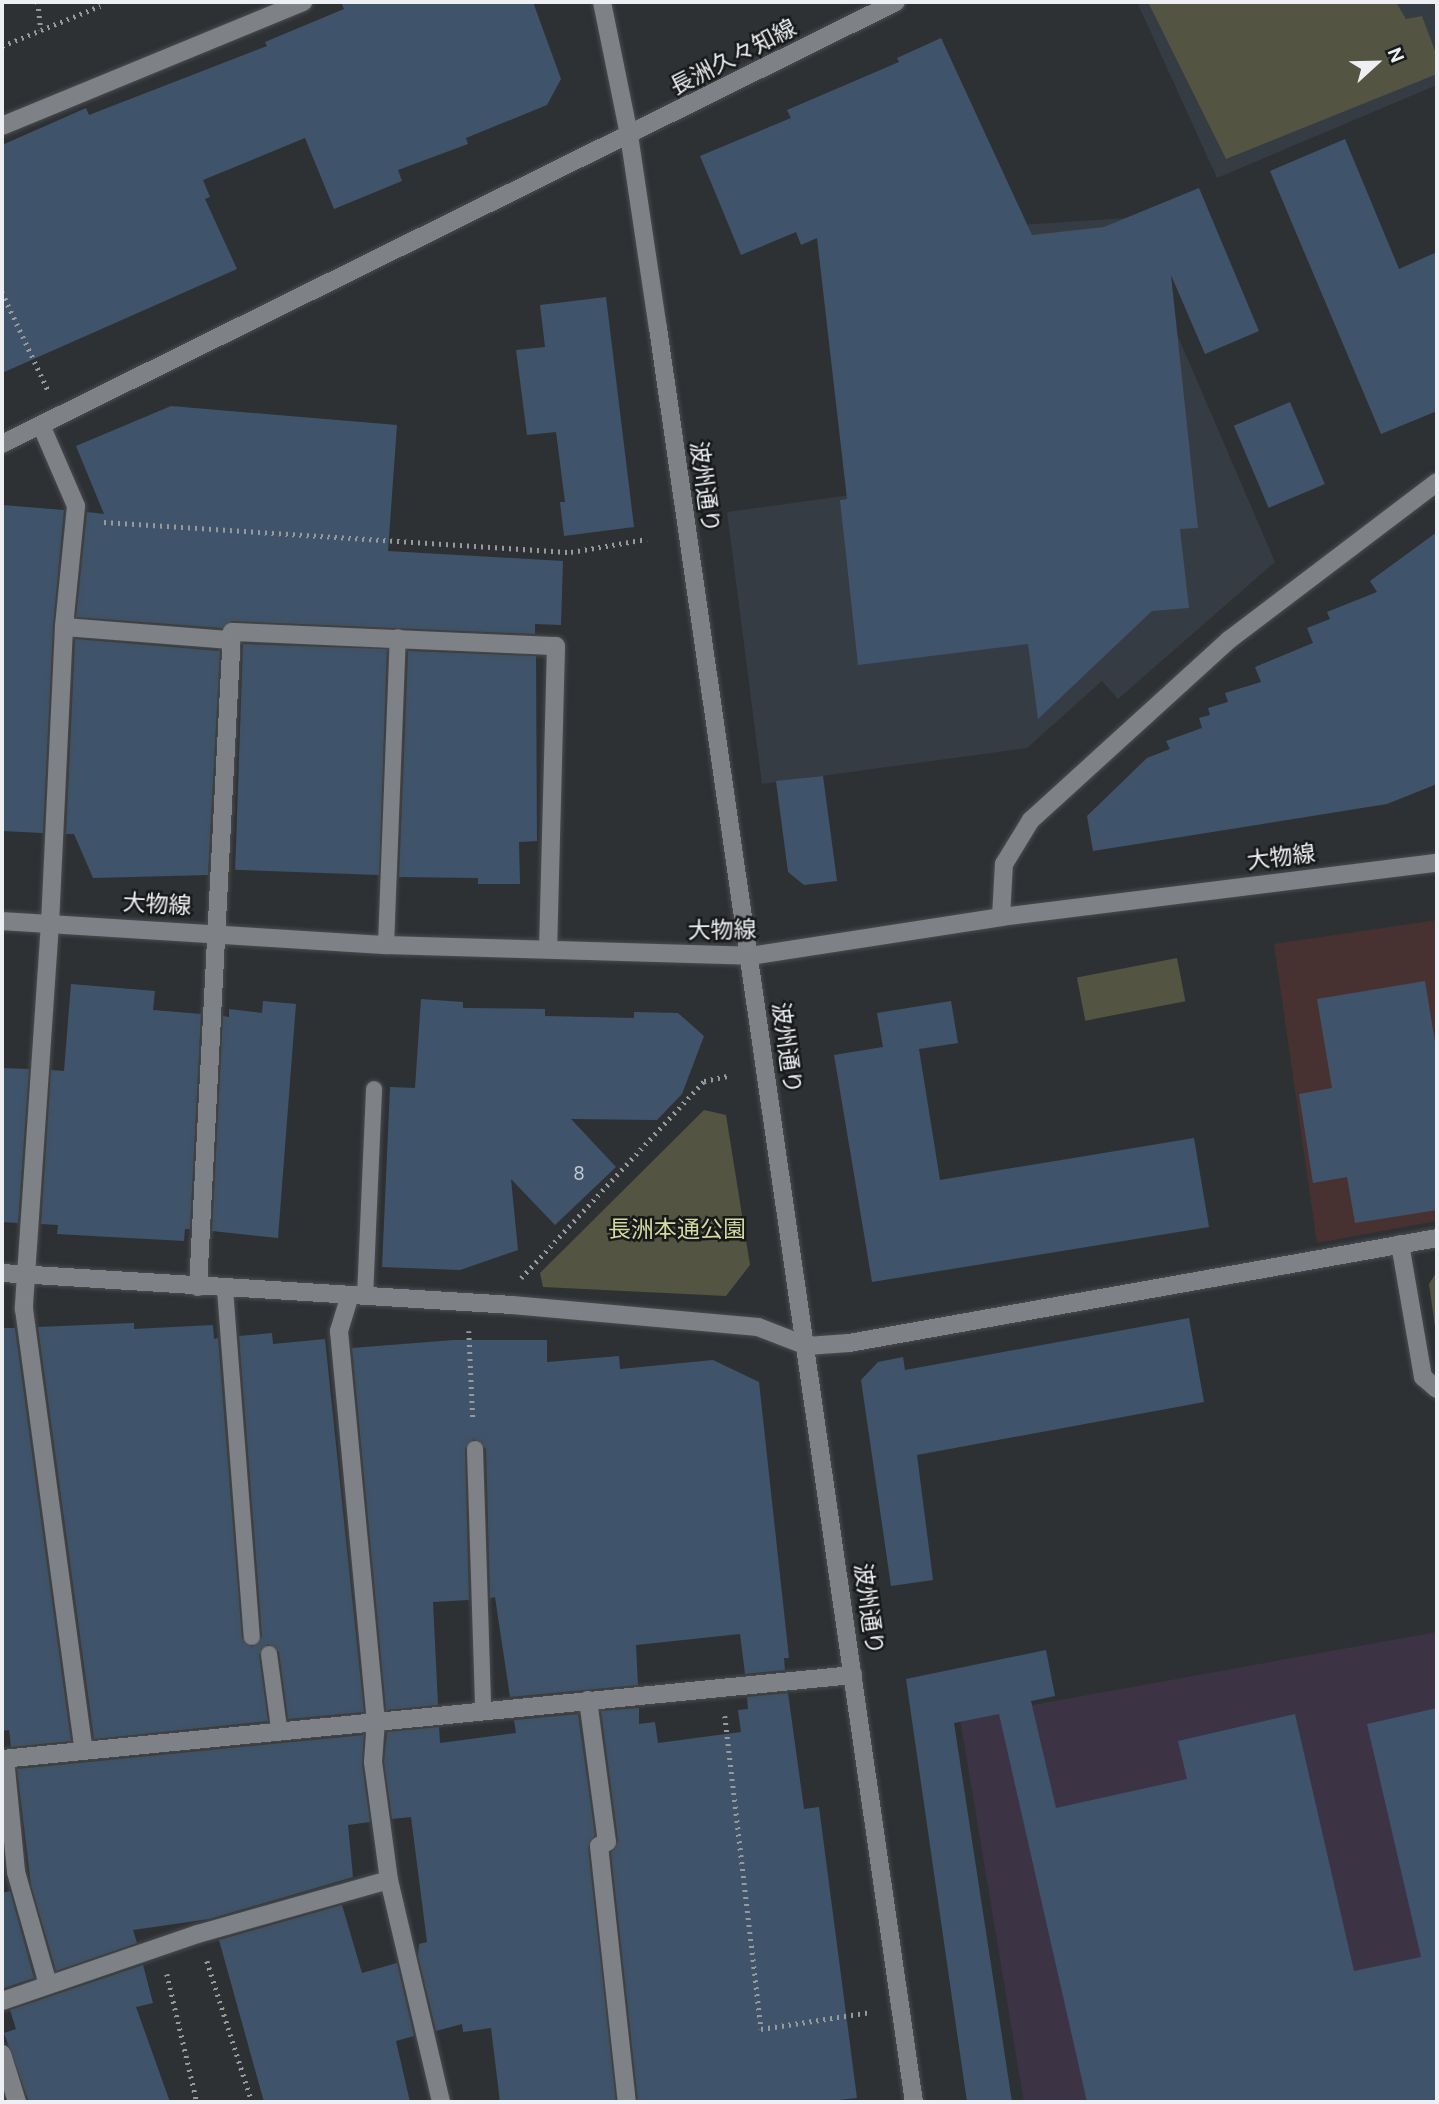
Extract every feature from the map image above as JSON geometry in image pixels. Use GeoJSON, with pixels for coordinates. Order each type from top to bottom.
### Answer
{"type":"FeatureCollection","features":[{"type":"Feature","properties":{"kind":"street"},"geometry":{"type":"LineString","coordinates":[[2,126],[303,2]]}},
{"type":"Feature","properties":{"kind":"street","name":"波州通り"},"geometry":{"type":"LineString","coordinates":[[602,2],[629,135],[734,877],[750,956],[807,1346],[914,2102]]}},
{"type":"Feature","properties":{"kind":"street","name":"長洲久々知線"},"geometry":{"type":"LineString","coordinates":[[2,444],[896,2]]}},
{"type":"Feature","properties":{"kind":"street"},"geometry":{"type":"LineString","coordinates":[[41,425],[76,506],[72,520],[64,627],[50,923],[24,1309],[84,1750]]}},
{"type":"Feature","properties":{"kind":"street"},"geometry":{"type":"LineString","coordinates":[[1001,917],[1004,863],[1031,820],[1229,640],[1437,482]]}},
{"type":"Feature","properties":{"kind":"street"},"geometry":{"type":"LineString","coordinates":[[64,627],[232,639]]}},
{"type":"Feature","properties":{"kind":"street"},"geometry":{"type":"LineString","coordinates":[[198,1287],[232,632],[398,637],[556,646],[548,948]]}},
{"type":"Feature","properties":{"kind":"street","name":"大物線"},"geometry":{"type":"LineString","coordinates":[[2,921],[215,931],[386,945],[750,956],[1001,917],[1437,863]]}},
{"type":"Feature","properties":{"kind":"street"},"geometry":{"type":"LineString","coordinates":[[2,1273],[225,1289],[467,1301],[758,1327],[807,1346],[849,1343],[1437,1238]]}},
{"type":"Feature","properties":{"kind":"street"},"geometry":{"type":"LineString","coordinates":[[1400,1244],[1423,1377],[1437,1389]]}},
{"type":"Feature","properties":{"kind":"street"},"geometry":{"type":"LineString","coordinates":[[357,1296],[339,1331],[376,1720],[373,1762],[389,1880],[441,2102]]}},
{"type":"Feature","properties":{"kind":"street"},"geometry":{"type":"LineString","coordinates":[[48,1984],[16,1872],[3,1759],[279,1728],[853,1675]]}},
{"type":"Feature","properties":{"kind":"street"},"geometry":{"type":"LineString","coordinates":[[588,1700],[607,1843],[598,1846],[627,2102]]}},
{"type":"Feature","properties":{"kind":"street"},"geometry":{"type":"LineString","coordinates":[[2,2001],[198,1934],[389,1880]]}},
{"type":"Feature","properties":{"kind":"street"},"geometry":{"type":"LineString","coordinates":[[2,2054],[17,2102]]}},
{"type":"Feature","properties":{"kind":"lane"},"geometry":{"type":"LineString","coordinates":[[386,945],[398,637]]}},
{"type":"Feature","properties":{"kind":"lane"},"geometry":{"type":"LineString","coordinates":[[357,1296],[374,1089]]}},
{"type":"Feature","properties":{"kind":"lane"},"geometry":{"type":"LineString","coordinates":[[225,1289],[252,1637]]}},
{"type":"Feature","properties":{"kind":"lane"},"geometry":{"type":"LineString","coordinates":[[475,1449],[483,1710]]}},
{"type":"Feature","properties":{"kind":"lane"},"geometry":{"type":"LineString","coordinates":[[269,1654],[279,1728]]}},
{"type":"Feature","properties":{"kind":"path"},"geometry":{"type":"LineString","coordinates":[[38,2],[41,30]]}},
{"type":"Feature","properties":{"kind":"path"},"geometry":{"type":"LineString","coordinates":[[2,46],[100,6]]}},
{"type":"Feature","properties":{"kind":"path"},"geometry":{"type":"LineString","coordinates":[[2,292],[61,416]]}},
{"type":"Feature","properties":{"kind":"path"},"geometry":{"type":"LineString","coordinates":[[72,520],[571,552],[648,539]]}},
{"type":"Feature","properties":{"kind":"path"},"geometry":{"type":"LineString","coordinates":[[512,1305],[524,1271],[704,1081],[728,1076]]}},
{"type":"Feature","properties":{"kind":"path"},"geometry":{"type":"LineString","coordinates":[[467,1301],[475,1449]]}},
{"type":"Feature","properties":{"kind":"path"},"geometry":{"type":"LineString","coordinates":[[722,1687],[761,2029],[901,2008]]}},
{"type":"Feature","properties":{"kind":"path"},"geometry":{"type":"LineString","coordinates":[[198,1934],[252,2102]]}},
{"type":"Feature","properties":{"kind":"path"},"geometry":{"type":"LineString","coordinates":[[160,1946],[197,2102]]}},
{"type":"Feature","properties":{"kind":"shaded area"},"geometry":{"type":"Polygon","coordinates":[[[1137,2],[1433,2],[1437,12],[1437,85],[1217,178],[1137,2]]]}},
{"type":"Feature","properties":{"kind":"shaded area"},"geometry":{"type":"Polygon","coordinates":[[[1127,218],[1275,562],[1118,699],[1102,681],[1027,748],[762,784],[727,512],[997,475],[974,228],[1127,218]]]}},
{"type":"Feature","properties":{"kind":"shaded area"},"geometry":{"type":"Polygon","coordinates":[[[1437,920],[1437,1221],[1317,1243],[1274,944],[1437,920]]]}},
{"type":"Feature","properties":{"kind":"shaded area"},"geometry":{"type":"Polygon","coordinates":[[[1437,1632],[1437,2102],[1024,2102],[960,1718],[1437,1632]]]}},
{"type":"Feature","properties":{"kind":"green space"},"geometry":{"type":"Polygon","coordinates":[[[1148,2],[1396,2],[1406,19],[1422,16],[1437,56],[1437,74],[1226,159],[1148,2]]]}},
{"type":"Feature","properties":{"kind":"green space"},"geometry":{"type":"Polygon","coordinates":[[[1177,958],[1185,1001],[1085,1021],[1077,977],[1177,958]]]}},
{"type":"Feature","properties":{"kind":"green space","name":"長洲本通公園"},"geometry":{"type":"Polygon","coordinates":[[[704,1110],[726,1115],[750,1265],[726,1296],[543,1287],[540,1273],[704,1110]]]}},
{"type":"Feature","properties":{"kind":"green space"},"geometry":{"type":"Polygon","coordinates":[[[1437,1271],[1437,1341],[1429,1284],[1437,1271]]]}},
{"type":"Feature","properties":{"kind":"building"},"geometry":{"type":"Polygon","coordinates":[[[341,2],[533,2],[561,79],[547,105],[466,138],[468,144],[398,170],[402,181],[334,209],[305,138],[203,180],[210,197],[205,199],[237,269],[2,373],[2,145],[86,108],[89,115],[267,46],[265,42],[344,9],[341,2]]]}},
{"type":"Feature","properties":{"kind":"building"},"geometry":{"type":"Polygon","coordinates":[[[941,38],[1032,235],[1104,227],[1199,188],[1259,331],[1205,354],[1171,275],[1198,528],[1180,529],[1189,608],[1152,611],[1038,719],[1028,644],[858,665],[840,500],[847,499],[817,238],[801,245],[796,232],[741,255],[700,156],[791,118],[787,110],[899,62],[897,58],[941,38]]]}},
{"type":"Feature","properties":{"kind":"building"},"geometry":{"type":"Polygon","coordinates":[[[1345,139],[1399,269],[1437,252],[1437,411],[1381,434],[1270,171],[1345,139]]]}},
{"type":"Feature","properties":{"kind":"building"},"geometry":{"type":"Polygon","coordinates":[[[606,297],[634,527],[564,536],[560,502],[565,502],[556,432],[527,435],[516,350],[545,347],[540,305],[606,297]]]}},
{"type":"Feature","properties":{"kind":"building"},"geometry":{"type":"Polygon","coordinates":[[[1290,402],[1325,484],[1269,508],[1234,426],[1290,402]]]}},
{"type":"Feature","properties":{"kind":"building"},"geometry":{"type":"Polygon","coordinates":[[[171,406],[397,425],[388,551],[563,561],[561,625],[535,624],[535,634],[232,621],[222,628],[76,617],[87,512],[104,514],[76,446],[171,406]]]}},
{"type":"Feature","properties":{"kind":"building"},"geometry":{"type":"Polygon","coordinates":[[[2,505],[64,510],[53,626],[43,833],[2,831],[2,505]]]}},
{"type":"Feature","properties":{"kind":"building"},"geometry":{"type":"Polygon","coordinates":[[[1437,532],[1437,784],[1387,804],[1093,851],[1087,816],[1147,758],[1170,749],[1166,741],[1202,728],[1199,718],[1210,715],[1208,708],[1228,702],[1225,693],[1261,682],[1255,667],[1313,643],[1307,628],[1330,619],[1327,612],[1377,592],[1370,581],[1437,532]]]}},
{"type":"Feature","properties":{"kind":"building"},"geometry":{"type":"Polygon","coordinates":[[[75,639],[220,651],[208,875],[93,878],[74,834],[66,834],[75,639]]]}},
{"type":"Feature","properties":{"kind":"building"},"geometry":{"type":"Polygon","coordinates":[[[243,644],[387,649],[379,875],[235,870],[243,644]]]}},
{"type":"Feature","properties":{"kind":"building"},"geometry":{"type":"Polygon","coordinates":[[[408,651],[536,656],[537,841],[519,842],[520,884],[478,884],[478,878],[399,877],[408,651]]]}},
{"type":"Feature","properties":{"kind":"building"},"geometry":{"type":"Polygon","coordinates":[[[823,776],[837,881],[804,885],[788,872],[776,781],[823,776]]]}},
{"type":"Feature","properties":{"kind":"building"},"geometry":{"type":"Polygon","coordinates":[[[1425,981],[1437,1054],[1437,1210],[1355,1223],[1347,1177],[1313,1183],[1299,1094],[1332,1088],[1317,999],[1425,981]]]}},
{"type":"Feature","properties":{"kind":"building"},"geometry":{"type":"Polygon","coordinates":[[[71,984],[155,991],[153,1010],[201,1014],[190,1229],[185,1229],[184,1241],[57,1234],[58,1225],[41,1224],[51,1070],[64,1071],[71,984]]]}},
{"type":"Feature","properties":{"kind":"building"},"geometry":{"type":"Polygon","coordinates":[[[421,999],[463,1002],[463,1008],[545,1009],[545,1016],[634,1018],[634,1012],[678,1013],[704,1036],[682,1094],[657,1120],[571,1119],[616,1167],[555,1225],[511,1179],[518,1250],[460,1270],[382,1267],[390,1087],[415,1088],[421,999]]]}},
{"type":"Feature","properties":{"kind":"building"},"geometry":{"type":"Polygon","coordinates":[[[263,1001],[296,1004],[278,1238],[212,1231],[223,1016],[229,1017],[229,1009],[262,1013],[263,1001]]]}},
{"type":"Feature","properties":{"kind":"building"},"geometry":{"type":"Polygon","coordinates":[[[951,1001],[958,1043],[919,1049],[940,1180],[1194,1138],[1209,1227],[872,1282],[834,1055],[883,1047],[877,1013],[951,1001]]]}},
{"type":"Feature","properties":{"kind":"building"},"geometry":{"type":"Polygon","coordinates":[[[2,1068],[29,1069],[18,1223],[2,1222],[2,1068]]]}},
{"type":"Feature","properties":{"kind":"building"},"geometry":{"type":"Polygon","coordinates":[[[1189,1318],[1204,1402],[917,1455],[933,1580],[891,1586],[861,1380],[878,1362],[903,1357],[905,1370],[1189,1318]]]}},
{"type":"Feature","properties":{"kind":"building"},"geometry":{"type":"Polygon","coordinates":[[[134,1323],[134,1329],[213,1325],[214,1339],[218,1338],[242,1638],[252,1647],[262,1636],[239,1336],[272,1333],[273,1344],[325,1339],[364,1712],[288,1719],[279,1652],[268,1644],[259,1655],[268,1721],[94,1739],[38,1327],[134,1323]]]}},
{"type":"Feature","properties":{"kind":"building"},"geometry":{"type":"Polygon","coordinates":[[[2,1328],[15,1328],[71,1741],[11,1747],[9,1730],[2,1731],[2,1328]]]}},
{"type":"Feature","properties":{"kind":"building"},"geometry":{"type":"Polygon","coordinates":[[[454,1340],[547,1340],[547,1362],[619,1356],[620,1369],[713,1360],[759,1382],[789,1658],[784,1658],[785,1670],[745,1674],[740,1634],[636,1645],[638,1685],[510,1697],[495,1597],[490,1598],[486,1449],[474,1439],[465,1449],[469,1600],[433,1602],[438,1705],[386,1710],[352,1348],[454,1340]]]}},
{"type":"Feature","properties":{"kind":"building"},"geometry":{"type":"Polygon","coordinates":[[[1046,1650],[1055,1696],[1031,1701],[1056,1808],[1187,1779],[1178,1741],[1295,1714],[1354,1971],[1421,1957],[1367,1724],[1437,1708],[1437,2102],[1087,2102],[999,1714],[954,1723],[1012,2102],[967,2102],[906,1679],[1046,1650]]]}},
{"type":"Feature","properties":{"kind":"building"},"geometry":{"type":"Polygon","coordinates":[[[788,1693],[804,1809],[819,1807],[857,2098],[819,2102],[638,2102],[611,1853],[618,1840],[601,1711],[639,1708],[639,1724],[655,1722],[658,1743],[741,1732],[738,1710],[748,1709],[747,1697],[788,1693]]]}},
{"type":"Feature","properties":{"kind":"building"},"geometry":{"type":"Polygon","coordinates":[[[578,1714],[595,1835],[588,1847],[616,2102],[500,2102],[491,2028],[463,2032],[462,2024],[436,2031],[418,1956],[419,1944],[427,1942],[411,1817],[392,1819],[384,1762],[387,1732],[439,1727],[440,1743],[516,1733],[514,1720],[578,1714]]]}},
{"type":"Feature","properties":{"kind":"building"},"geometry":{"type":"Polygon","coordinates":[[[364,1735],[362,1764],[370,1822],[348,1825],[353,1877],[209,1919],[133,1930],[137,1943],[56,1971],[31,1885],[17,1769],[364,1735]]]}},
{"type":"Feature","properties":{"kind":"building"},"geometry":{"type":"Polygon","coordinates":[[[10,1891],[34,1978],[4,1988],[2,1893],[10,1891]]]}},
{"type":"Feature","properties":{"kind":"building"},"geometry":{"type":"Polygon","coordinates":[[[342,1905],[362,1973],[397,1963],[414,2036],[396,2041],[410,2102],[264,2102],[219,1940],[342,1905]]]}},
{"type":"Feature","properties":{"kind":"building"},"geometry":{"type":"Polygon","coordinates":[[[143,1965],[153,2003],[136,2007],[170,2102],[29,2102],[4,2033],[16,2029],[10,2010],[143,1965]]]}}]}
